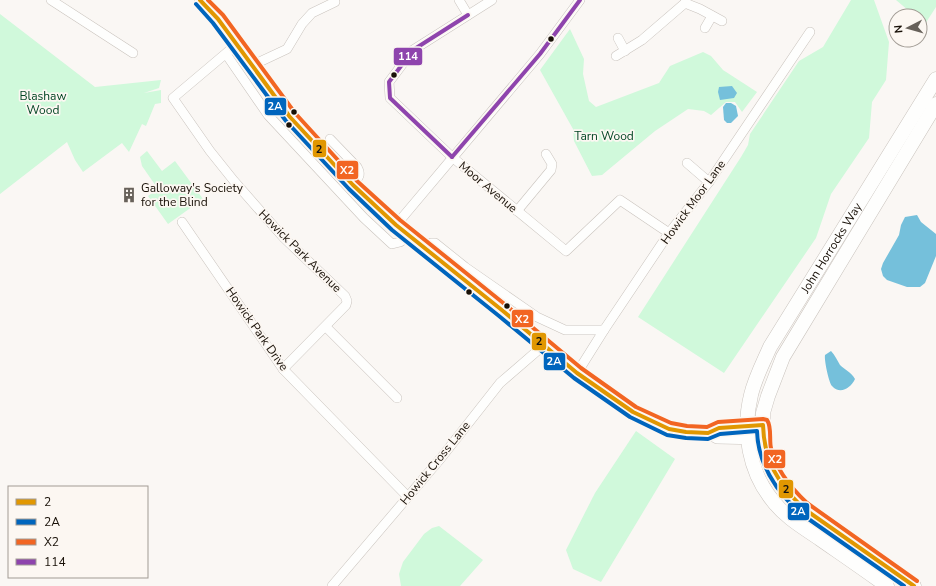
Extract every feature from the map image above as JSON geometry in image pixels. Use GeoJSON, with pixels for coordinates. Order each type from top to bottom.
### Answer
{"type":"FeatureCollection","features":[{"type":"Feature","properties":{"kind":"highway","name":"John Horrocks Way"},"geometry":{"type":"LineString","coordinates":[[887,586],[791,519],[773,501],[762,484],[753,464],[749,452],[747,432],[752,391],[770,347],[936,79]]}},
{"type":"Feature","properties":{"kind":"highway","name":"John Horrocks Way"},"geometry":{"type":"LineString","coordinates":[[763,432],[763,413],[783,357],[936,104]]}},
{"type":"Feature","properties":{"kind":"highway"},"geometry":{"type":"LineString","coordinates":[[763,432],[769,461],[776,477],[788,493],[803,508],[914,586]]}},
{"type":"Feature","properties":{"kind":"street"},"geometry":{"type":"LineString","coordinates":[[51,0],[133,53]]}},
{"type":"Feature","properties":{"kind":"street"},"geometry":{"type":"LineString","coordinates":[[200,0],[218,19],[238,44],[290,117],[353,185],[409,236],[577,373],[633,412],[669,429],[686,432],[708,433],[719,428],[747,432],[763,432]]}},
{"type":"Feature","properties":{"kind":"street"},"geometry":{"type":"LineString","coordinates":[[459,0],[468,15]]}},
{"type":"Feature","properties":{"kind":"street","name":"Moor Avenue"},"geometry":{"type":"LineString","coordinates":[[492,0],[413,50],[389,82],[390,98],[452,157],[566,251],[620,200],[669,234]]}},
{"type":"Feature","properties":{"kind":"street"},"geometry":{"type":"LineString","coordinates":[[396,225],[540,54],[580,0]]}},
{"type":"Feature","properties":{"kind":"street"},"geometry":{"type":"LineString","coordinates":[[315,1],[320,10]]}},
{"type":"Feature","properties":{"kind":"street"},"geometry":{"type":"LineString","coordinates":[[253,65],[287,49],[302,24],[312,13],[335,2]]}},
{"type":"Feature","properties":{"kind":"street"},"geometry":{"type":"LineString","coordinates":[[616,56],[642,40],[685,2],[722,21]]}},
{"type":"Feature","properties":{"kind":"street"},"geometry":{"type":"LineString","coordinates":[[705,28],[712,16]]}},
{"type":"Feature","properties":{"kind":"street","name":"Howick Moor Lane"},"geometry":{"type":"LineString","coordinates":[[577,373],[604,330],[669,234],[709,182],[810,32]]}},
{"type":"Feature","properties":{"kind":"street"},"geometry":{"type":"LineString","coordinates":[[618,38],[625,51]]}},
{"type":"Feature","properties":{"kind":"street","name":"Howick Park Avenue"},"geometry":{"type":"LineString","coordinates":[[238,44],[173,98],[210,151],[234,181],[284,238],[345,296],[347,301],[346,305],[326,327],[283,369]]}},
{"type":"Feature","properties":{"kind":"street"},"geometry":{"type":"LineString","coordinates":[[226,54],[268,115],[364,218],[392,244],[400,242],[409,236]]}},
{"type":"Feature","properties":{"kind":"street"},"geometry":{"type":"LineString","coordinates":[[330,140],[357,167],[360,172],[360,176],[353,185]]}},
{"type":"Feature","properties":{"kind":"street"},"geometry":{"type":"LineString","coordinates":[[517,211],[551,170],[552,164],[546,154]]}},
{"type":"Feature","properties":{"kind":"street"},"geometry":{"type":"LineString","coordinates":[[687,163],[709,182]]}},
{"type":"Feature","properties":{"kind":"street","name":"Howick Park Drive"},"geometry":{"type":"LineString","coordinates":[[182,222],[283,369],[408,497]]}},
{"type":"Feature","properties":{"kind":"street"},"geometry":{"type":"LineString","coordinates":[[426,249],[431,243],[435,242],[465,266],[537,317],[565,330],[604,330]]}},
{"type":"Feature","properties":{"kind":"street"},"geometry":{"type":"LineString","coordinates":[[326,327],[397,398]]}},
{"type":"Feature","properties":{"kind":"street","name":"Howick Cross Lane"},"geometry":{"type":"LineString","coordinates":[[332,586],[408,497],[500,383],[544,345]]}},
{"type":"Feature","properties":{"kind":"green space"},"geometry":{"type":"Polygon","coordinates":[[[851,0],[874,0],[888,39],[889,48],[886,80],[872,102],[869,138],[831,194],[816,238],[724,373],[638,317],[741,157],[748,145],[750,134],[799,61],[823,47],[851,0]]]}},
{"type":"Feature","properties":{"kind":"green space"},"geometry":{"type":"Polygon","coordinates":[[[896,0],[936,0],[936,7],[928,19],[928,8],[906,8],[896,0]]]}},
{"type":"Feature","properties":{"kind":"green space","name":"Blashaw Wood"},"geometry":{"type":"Polygon","coordinates":[[[0,14],[95,87],[161,80],[159,88],[144,93],[161,90],[161,103],[155,104],[146,126],[142,124],[129,152],[122,143],[83,172],[75,160],[67,142],[0,194],[0,14]]]}},
{"type":"Feature","properties":{"kind":"green space","name":"Tarn Wood"},"geometry":{"type":"Polygon","coordinates":[[[570,29],[584,59],[583,74],[589,101],[596,107],[659,83],[670,66],[703,52],[711,56],[723,70],[757,92],[742,112],[735,102],[726,102],[711,115],[704,111],[688,109],[655,131],[602,175],[592,176],[574,141],[573,129],[540,70],[570,29]]]}},
{"type":"Feature","properties":{"kind":"green space"},"geometry":{"type":"Polygon","coordinates":[[[147,151],[162,171],[175,161],[203,199],[168,224],[148,196],[158,189],[142,166],[140,157],[147,151]]]}},
{"type":"Feature","properties":{"kind":"green space"},"geometry":{"type":"Polygon","coordinates":[[[636,431],[675,459],[601,582],[573,569],[566,550],[595,493],[636,431]]]}},
{"type":"Feature","properties":{"kind":"green space"},"geometry":{"type":"Polygon","coordinates":[[[439,526],[483,560],[460,586],[401,586],[399,574],[403,562],[424,534],[432,528],[439,526]]]}},
{"type":"Feature","properties":{"kind":"water"},"geometry":{"type":"Polygon","coordinates":[[[732,86],[737,93],[734,98],[720,100],[718,92],[719,87],[732,86]]]}},
{"type":"Feature","properties":{"kind":"water"},"geometry":{"type":"Polygon","coordinates":[[[726,103],[731,103],[736,106],[738,116],[731,123],[727,123],[724,120],[723,107],[726,103]]]}},
{"type":"Feature","properties":{"kind":"water"},"geometry":{"type":"Polygon","coordinates":[[[917,215],[921,222],[936,234],[936,256],[925,283],[920,287],[907,287],[887,280],[883,276],[881,269],[899,235],[901,225],[905,217],[917,215]]]}},
{"type":"Feature","properties":{"kind":"water"},"geometry":{"type":"Polygon","coordinates":[[[831,351],[840,365],[855,379],[848,388],[838,390],[832,386],[825,358],[825,355],[831,351]]]}},
{"type":"Feature","properties":{"kind":"transit line","name":"2"},"geometry":{"type":"LineString","coordinates":[[200,0],[218,19],[290,117],[353,185],[396,225],[577,373],[633,412],[669,429],[686,432],[708,433],[719,428],[763,425],[766,450],[774,471],[786,490],[794,499],[803,508],[914,586]]}},
{"type":"Feature","properties":{"kind":"transit line","name":"X2"},"geometry":{"type":"LineString","coordinates":[[208,0],[223,15],[295,113],[357,181],[400,220],[581,368],[636,407],[671,423],[687,426],[707,427],[718,422],[767,420],[769,423],[770,445],[776,464],[795,491],[807,503],[917,581]]}},
{"type":"Feature","properties":{"kind":"transit line","name":"114"},"geometry":{"type":"LineString","coordinates":[[452,157],[540,54],[580,0]]}},
{"type":"Feature","properties":{"kind":"transit line","name":"2A"},"geometry":{"type":"LineString","coordinates":[[196,4],[213,23],[286,121],[349,189],[392,230],[574,378],[630,417],[667,435],[686,438],[708,439],[720,434],[757,431],[758,443],[765,466],[776,486],[791,505],[800,513],[904,586]]}},
{"type":"Feature","properties":{"kind":"transit line","name":"114"},"geometry":{"type":"LineString","coordinates":[[452,157],[390,98],[389,82],[413,50],[468,15]]}},
{"type":"Feature","properties":{"kind":"place","name":"Galloway's Society for the Blind"},"geometry":{"type":"Point","coordinates":[129,195]}}]}
